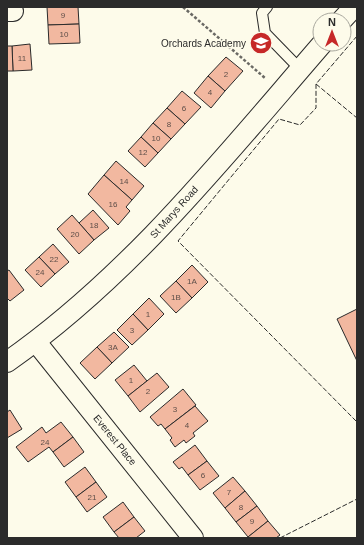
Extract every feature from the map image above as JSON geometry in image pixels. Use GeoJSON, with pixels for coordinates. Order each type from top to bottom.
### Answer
{"type":"FeatureCollection","features":[{"type":"Feature","properties":{"kind":"street","name":"St Marys Road"},"geometry":{"type":"LineString","coordinates":[[7,362],[36,342],[158,231],[315,52]]}},
{"type":"Feature","properties":{"kind":"street","name":"Everest Place"},"geometry":{"type":"LineString","coordinates":[[36,342],[193,538]]}},
{"type":"Feature","properties":{"kind":"lane"},"geometry":{"type":"LineString","coordinates":[[267,7],[262,13],[264,33],[300,69]]}},
{"type":"Feature","properties":{"kind":"path"},"geometry":{"type":"LineString","coordinates":[[183,7],[266,79],[278,94]]}},
{"type":"Feature","properties":{"kind":"building"},"geometry":{"type":"Polygon","coordinates":[[[47,7],[78,7],[79,24],[48,25],[47,7]]]}},
{"type":"Feature","properties":{"kind":"building"},"geometry":{"type":"Polygon","coordinates":[[[79,24],[80,43],[49,44],[48,25],[79,24]]]}},
{"type":"Feature","properties":{"kind":"building"},"geometry":{"type":"Polygon","coordinates":[[[30,44],[32,70],[13,71],[12,46],[30,44]]]}},
{"type":"Feature","properties":{"kind":"building"},"geometry":{"type":"Polygon","coordinates":[[[7,46],[12,46],[13,71],[7,71],[7,46]]]}},
{"type":"Feature","properties":{"kind":"building"},"geometry":{"type":"Polygon","coordinates":[[[226,57],[243,71],[225,91],[208,76],[226,57]]]}},
{"type":"Feature","properties":{"kind":"building"},"geometry":{"type":"Polygon","coordinates":[[[208,76],[225,91],[211,108],[194,93],[208,76]]]}},
{"type":"Feature","properties":{"kind":"building"},"geometry":{"type":"Polygon","coordinates":[[[182,91],[201,107],[185,124],[167,108],[182,91]]]}},
{"type":"Feature","properties":{"kind":"building"},"geometry":{"type":"Polygon","coordinates":[[[167,108],[185,124],[171,139],[153,123],[167,108]]]}},
{"type":"Feature","properties":{"kind":"building"},"geometry":{"type":"Polygon","coordinates":[[[153,123],[171,139],[158,153],[141,137],[153,123]]]}},
{"type":"Feature","properties":{"kind":"building"},"geometry":{"type":"Polygon","coordinates":[[[141,137],[158,153],[145,167],[128,151],[141,137]]]}},
{"type":"Feature","properties":{"kind":"building"},"geometry":{"type":"Polygon","coordinates":[[[116,161],[144,186],[132,200],[104,175],[116,161]]]}},
{"type":"Feature","properties":{"kind":"building"},"geometry":{"type":"Polygon","coordinates":[[[104,175],[132,200],[126,207],[130,211],[118,225],[88,194],[104,175]]]}},
{"type":"Feature","properties":{"kind":"building"},"geometry":{"type":"Polygon","coordinates":[[[93,210],[109,228],[94,240],[79,223],[93,210]]]}},
{"type":"Feature","properties":{"kind":"building"},"geometry":{"type":"Polygon","coordinates":[[[72,215],[94,240],[79,254],[57,229],[72,215]]]}},
{"type":"Feature","properties":{"kind":"building"},"geometry":{"type":"Polygon","coordinates":[[[53,244],[69,262],[55,274],[39,257],[53,244]]]}},
{"type":"Feature","properties":{"kind":"building"},"geometry":{"type":"Polygon","coordinates":[[[39,257],[55,274],[41,287],[25,270],[39,257]]]}},
{"type":"Feature","properties":{"kind":"building"},"geometry":{"type":"Polygon","coordinates":[[[192,265],[208,282],[192,298],[176,281],[192,265]]]}},
{"type":"Feature","properties":{"kind":"building"},"geometry":{"type":"Polygon","coordinates":[[[9,270],[24,290],[10,301],[7,298],[7,271],[9,270]]]}},
{"type":"Feature","properties":{"kind":"building"},"geometry":{"type":"Polygon","coordinates":[[[176,281],[192,298],[176,313],[160,296],[176,281]]]}},
{"type":"Feature","properties":{"kind":"building"},"geometry":{"type":"Polygon","coordinates":[[[149,298],[164,314],[148,330],[133,314],[149,298]]]}},
{"type":"Feature","properties":{"kind":"building"},"geometry":{"type":"Polygon","coordinates":[[[357,309],[357,361],[337,319],[357,309]]]}},
{"type":"Feature","properties":{"kind":"building"},"geometry":{"type":"Polygon","coordinates":[[[133,314],[148,330],[132,345],[117,330],[133,314]]]}},
{"type":"Feature","properties":{"kind":"building"},"geometry":{"type":"Polygon","coordinates":[[[114,332],[129,347],[112,363],[97,347],[114,332]]]}},
{"type":"Feature","properties":{"kind":"building"},"geometry":{"type":"Polygon","coordinates":[[[97,347],[112,363],[95,379],[80,363],[97,347]]]}},
{"type":"Feature","properties":{"kind":"building"},"geometry":{"type":"Polygon","coordinates":[[[134,365],[147,381],[128,396],[115,380],[134,365]]]}},
{"type":"Feature","properties":{"kind":"building"},"geometry":{"type":"Polygon","coordinates":[[[157,373],[169,387],[140,412],[128,396],[157,373]]]}},
{"type":"Feature","properties":{"kind":"building"},"geometry":{"type":"Polygon","coordinates":[[[183,389],[196,405],[165,429],[161,424],[158,426],[150,417],[183,389]]]}},
{"type":"Feature","properties":{"kind":"building"},"geometry":{"type":"Polygon","coordinates":[[[195,406],[208,421],[193,433],[195,436],[186,443],[184,440],[175,447],[170,440],[172,438],[165,429],[195,406]]]}},
{"type":"Feature","properties":{"kind":"building"},"geometry":{"type":"Polygon","coordinates":[[[10,410],[22,429],[7,438],[7,412],[10,410]]]}},
{"type":"Feature","properties":{"kind":"building"},"geometry":{"type":"Polygon","coordinates":[[[61,422],[73,437],[53,452],[49,447],[28,462],[16,447],[42,427],[46,433],[61,422]]]}},
{"type":"Feature","properties":{"kind":"building"},"geometry":{"type":"Polygon","coordinates":[[[73,437],[84,452],[64,467],[53,452],[73,437]]]}},
{"type":"Feature","properties":{"kind":"building"},"geometry":{"type":"Polygon","coordinates":[[[195,445],[207,461],[188,475],[182,467],[179,469],[173,462],[195,445]]]}},
{"type":"Feature","properties":{"kind":"building"},"geometry":{"type":"Polygon","coordinates":[[[207,461],[219,476],[200,490],[188,475],[207,461]]]}},
{"type":"Feature","properties":{"kind":"building"},"geometry":{"type":"Polygon","coordinates":[[[85,467],[96,482],[76,497],[65,482],[85,467]]]}},
{"type":"Feature","properties":{"kind":"building"},"geometry":{"type":"Polygon","coordinates":[[[233,477],[245,491],[225,508],[213,493],[233,477]]]}},
{"type":"Feature","properties":{"kind":"building"},"geometry":{"type":"Polygon","coordinates":[[[96,482],[107,497],[87,512],[76,497],[96,482]]]}},
{"type":"Feature","properties":{"kind":"building"},"geometry":{"type":"Polygon","coordinates":[[[245,491],[257,506],[236,522],[225,508],[245,491]]]}},
{"type":"Feature","properties":{"kind":"building"},"geometry":{"type":"Polygon","coordinates":[[[123,502],[134,517],[114,532],[103,517],[123,502]]]}},
{"type":"Feature","properties":{"kind":"building"},"geometry":{"type":"Polygon","coordinates":[[[257,506],[268,521],[248,537],[236,522],[257,506]]]}},
{"type":"Feature","properties":{"kind":"building"},"geometry":{"type":"Polygon","coordinates":[[[134,517],[145,531],[136,538],[119,538],[114,532],[134,517]]]}},
{"type":"Feature","properties":{"kind":"building"},"geometry":{"type":"Polygon","coordinates":[[[268,521],[280,535],[276,538],[248,537],[268,521]]]}},
{"type":"Feature","properties":{"kind":"fence"},"geometry":{"type":"LineString","coordinates":[[357,36],[316,84],[316,108],[300,125],[279,119],[178,241],[357,422]]}},
{"type":"Feature","properties":{"kind":"fence"},"geometry":{"type":"LineString","coordinates":[[316,84],[357,118]]}},
{"type":"Feature","properties":{"kind":"fence"},"geometry":{"type":"LineString","coordinates":[[280,538],[357,499]]}},
{"type":"Feature","properties":{"kind":"place","name":"Orchards Academy"},"geometry":{"type":"Point","coordinates":[261,43]}}]}
